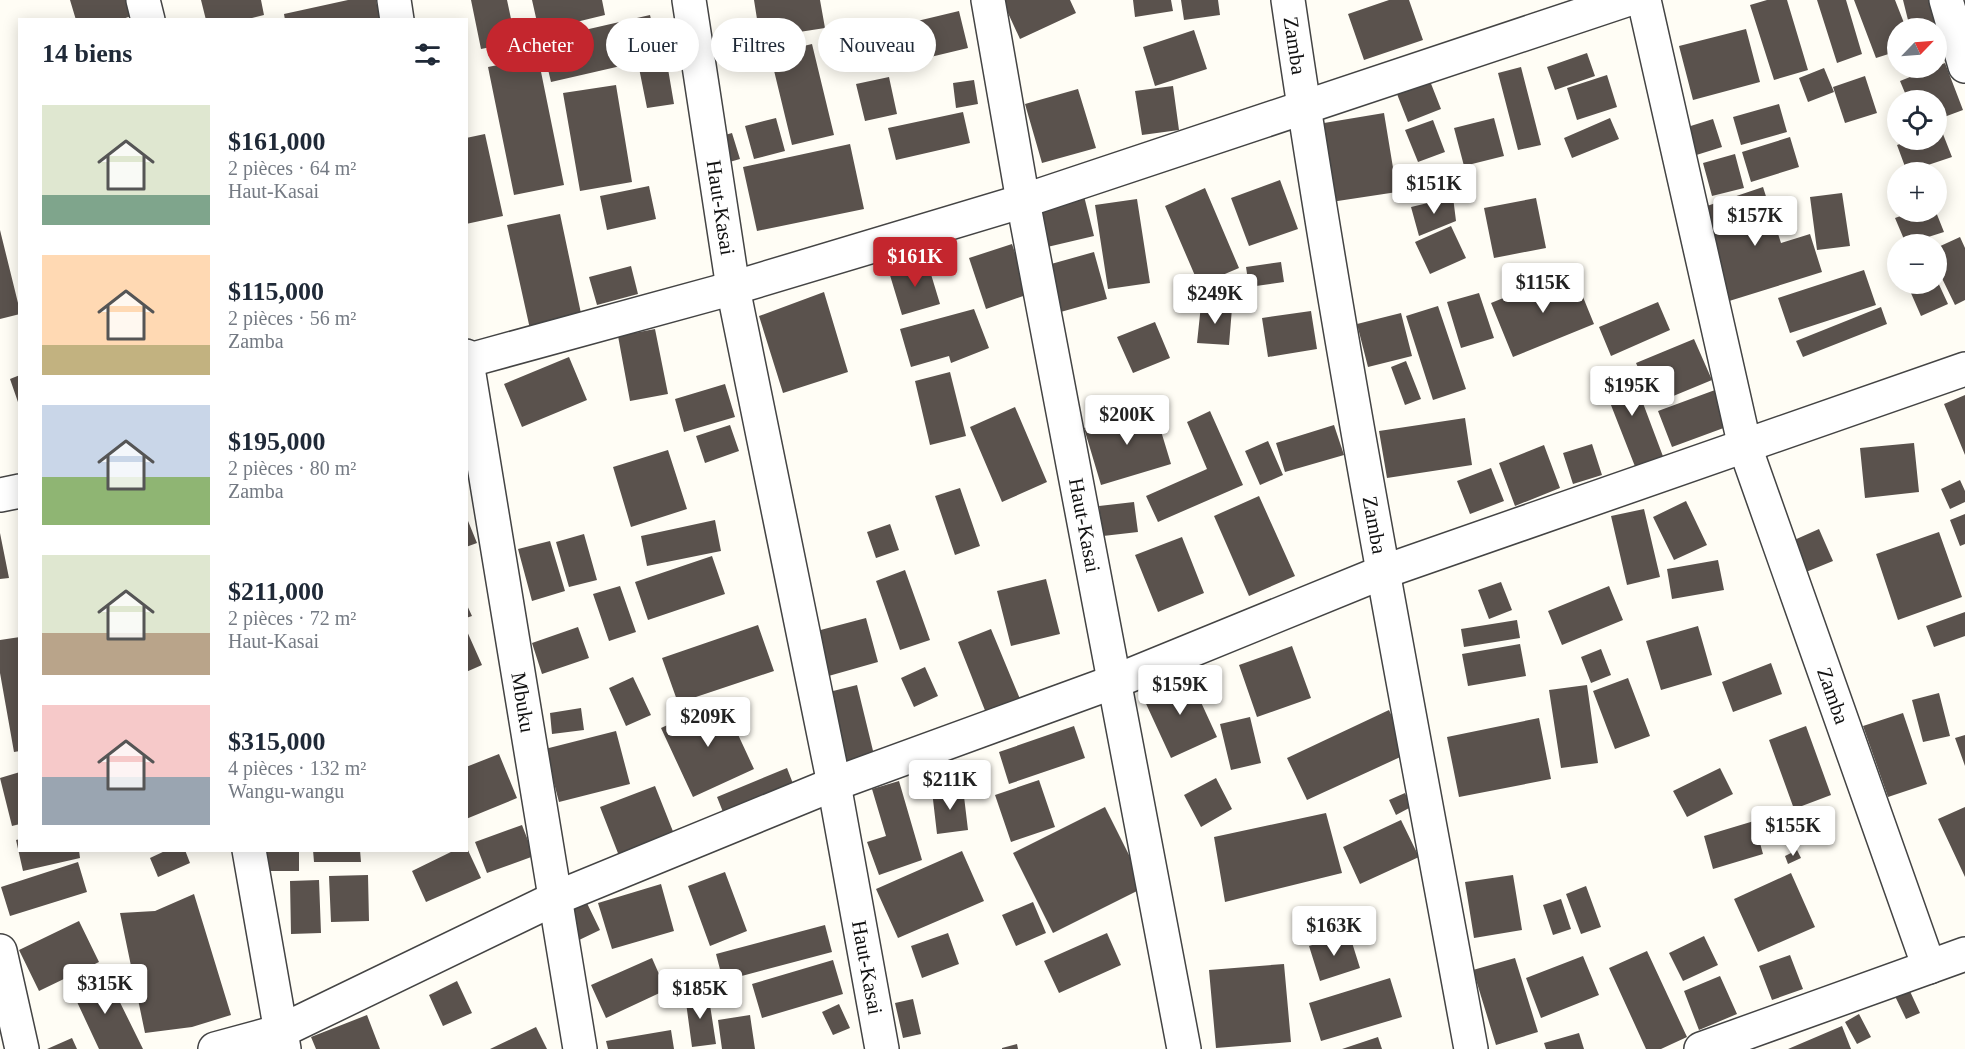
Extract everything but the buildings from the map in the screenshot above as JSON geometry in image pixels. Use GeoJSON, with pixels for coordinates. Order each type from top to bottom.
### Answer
{"type":"FeatureCollection","features":[{"type":"Feature","properties":{"kind":"street"},"geometry":{"type":"LineString","coordinates":[[143,0],[148,18]]}},
{"type":"Feature","properties":{"kind":"street"},"geometry":{"type":"LineString","coordinates":[[394,0],[397,18]]}},
{"type":"Feature","properties":{"kind":"street","name":"Haut-Kasai"},"geometry":{"type":"LineString","coordinates":[[688,0],[733,288],[834,784],[882,1049]]}},
{"type":"Feature","properties":{"kind":"street","name":"Haut-Kasai"},"geometry":{"type":"LineString","coordinates":[[988,0],[1023,201],[1116,681],[1184,1049]]}},
{"type":"Feature","properties":{"kind":"street","name":"Zamba"},"geometry":{"type":"LineString","coordinates":[[1288,0],[1303,106],[1383,572],[1471,1049]]}},
{"type":"Feature","properties":{"kind":"street"},"geometry":{"type":"LineString","coordinates":[[468,359],[733,288],[1023,201],[1626,0]]}},
{"type":"Feature","properties":{"kind":"street","name":"Zamba"},"geometry":{"type":"LineString","coordinates":[[1644,0],[1745,447],[1929,967]]}},
{"type":"Feature","properties":{"kind":"street"},"geometry":{"type":"LineString","coordinates":[[1946,0],[1965,66]]}},
{"type":"Feature","properties":{"kind":"street","name":"Mbuku"},"geometry":{"type":"LineString","coordinates":[[468,365],[580,1049]]}},
{"type":"Feature","properties":{"kind":"street"},"geometry":{"type":"LineString","coordinates":[[215,1049],[283,1040],[556,898],[834,784],[1116,681],[1383,572],[1965,369]]}},
{"type":"Feature","properties":{"kind":"street"},"geometry":{"type":"LineString","coordinates":[[0,495],[18,491]]}},
{"type":"Feature","properties":{"kind":"street"},"geometry":{"type":"LineString","coordinates":[[249,852],[283,1040]]}},
{"type":"Feature","properties":{"kind":"street"},"geometry":{"type":"LineString","coordinates":[[0,951],[22,1049]]}},
{"type":"Feature","properties":{"kind":"street"},"geometry":{"type":"LineString","coordinates":[[1701,1049],[1965,954]]}}]}
